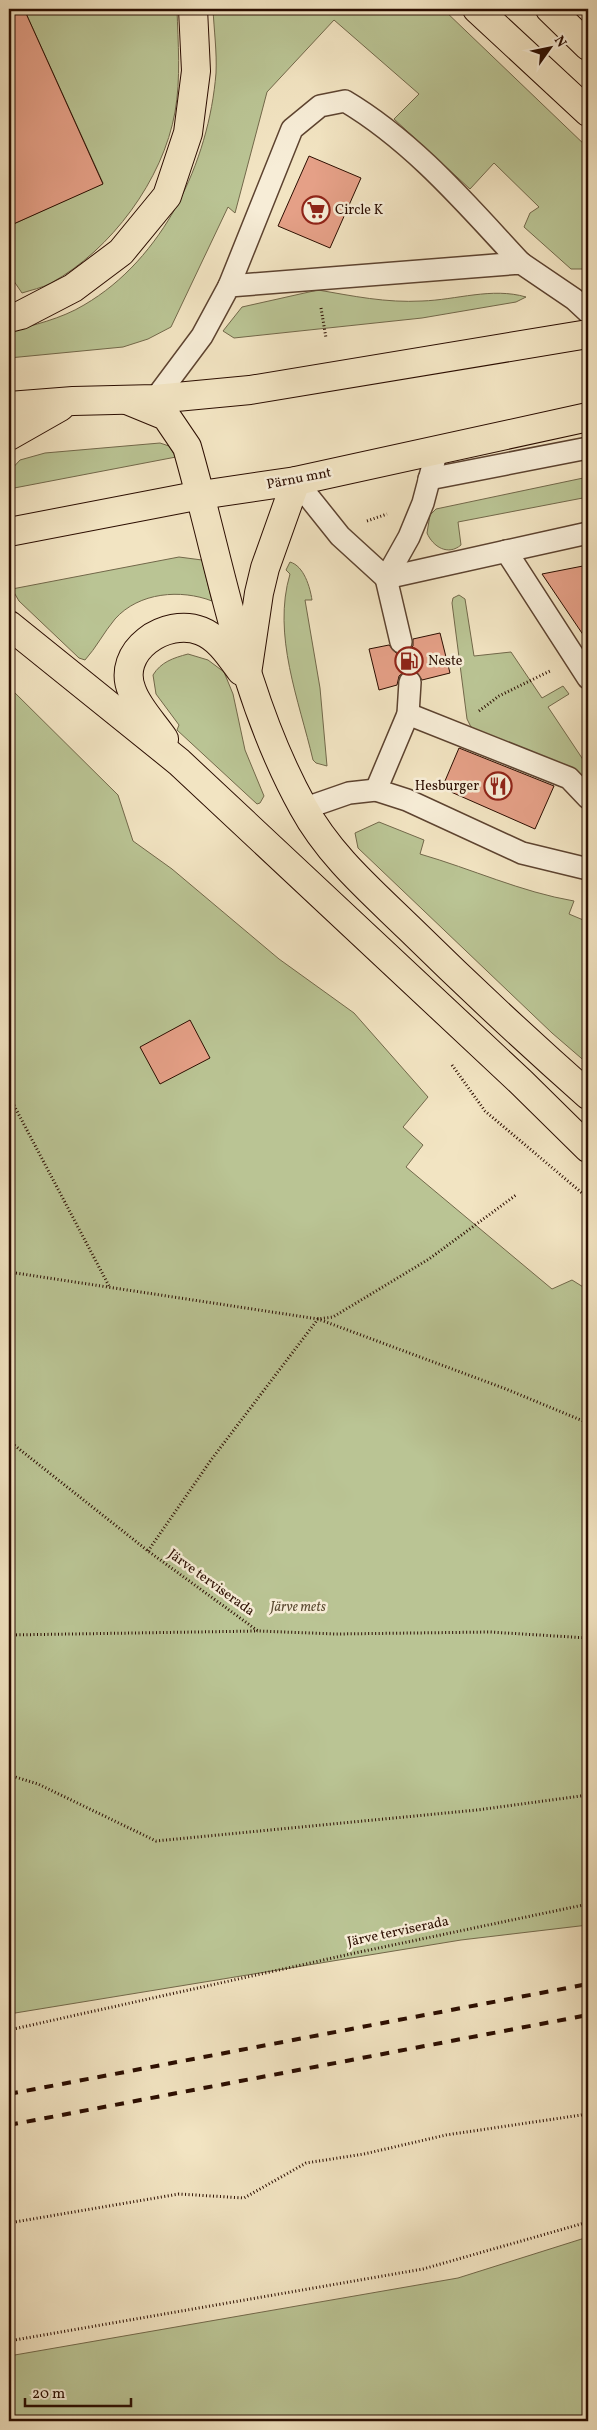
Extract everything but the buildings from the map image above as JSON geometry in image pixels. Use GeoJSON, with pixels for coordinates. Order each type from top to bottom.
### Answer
{"type":"FeatureCollection","features":[{"type":"Feature","properties":{"kind":"main road"},"geometry":{"type":"LineString","coordinates":[[9,318],[22,315],[73,288],[121,252],[167,196],[188,133],[196,71],[193,9]]}},
{"type":"Feature","properties":{"kind":"main road"},"geometry":{"type":"LineString","coordinates":[[477,9],[588,112]]}},
{"type":"Feature","properties":{"kind":"main road"},"geometry":{"type":"LineString","coordinates":[[550,9],[588,46]]}},
{"type":"Feature","properties":{"kind":"main road"},"geometry":{"type":"LineString","coordinates":[[9,406],[73,401],[155,399],[250,390],[588,334]]}},
{"type":"Feature","properties":{"kind":"main road"},"geometry":{"type":"LineString","coordinates":[[127,400],[166,416],[187,447],[201,495],[211,548],[247,678],[276,754],[303,809],[335,856],[442,961],[588,1095]]}},
{"type":"Feature","properties":{"kind":"main road"},"geometry":{"type":"LineString","coordinates":[[9,436],[73,401]]}},
{"type":"Feature","properties":{"kind":"main road","name":"Pärnu mnt"},"geometry":{"type":"LineString","coordinates":[[9,532],[201,495],[296,481],[588,417]]}},
{"type":"Feature","properties":{"kind":"main road"},"geometry":{"type":"LineString","coordinates":[[247,678],[259,593],[265,568],[296,481]]}},
{"type":"Feature","properties":{"kind":"main road"},"geometry":{"type":"LineString","coordinates":[[9,625],[179,762],[521,1082],[588,1148]]}},
{"type":"Feature","properties":{"kind":"main road"},"geometry":{"type":"LineString","coordinates":[[179,762],[132,691],[129,675],[131,661],[140,647],[150,637],[166,630],[179,627],[201,631],[222,645],[247,678]]}},
{"type":"Feature","properties":{"kind":"lane"},"geometry":{"type":"LineString","coordinates":[[155,399],[202,336],[229,286],[292,129],[320,106],[345,101],[375,119],[442,179],[521,263],[574,299],[588,312]]}},
{"type":"Feature","properties":{"kind":"lane"},"geometry":{"type":"LineString","coordinates":[[229,286],[521,263]]}},
{"type":"Feature","properties":{"kind":"lane"},"geometry":{"type":"LineString","coordinates":[[429,479],[588,448]]}},
{"type":"Feature","properties":{"kind":"lane"},"geometry":{"type":"LineString","coordinates":[[386,578],[416,520],[437,450]]}},
{"type":"Feature","properties":{"kind":"lane"},"geometry":{"type":"LineString","coordinates":[[296,481],[340,536],[386,578],[401,642]]}},
{"type":"Feature","properties":{"kind":"lane"},"geometry":{"type":"LineString","coordinates":[[386,578],[588,533]]}},
{"type":"Feature","properties":{"kind":"lane"},"geometry":{"type":"LineString","coordinates":[[506,551],[588,678]]}},
{"type":"Feature","properties":{"kind":"lane"},"geometry":{"type":"LineString","coordinates":[[376,790],[408,714],[410,682]]}},
{"type":"Feature","properties":{"kind":"lane"},"geometry":{"type":"LineString","coordinates":[[408,714],[569,778],[588,798]]}},
{"type":"Feature","properties":{"kind":"lane"},"geometry":{"type":"LineString","coordinates":[[303,809],[350,793],[376,790],[407,800],[522,853],[587,866]]}},
{"type":"Feature","properties":{"kind":"path"},"geometry":{"type":"LineString","coordinates":[[364,522],[389,513]]}},
{"type":"Feature","properties":{"kind":"path"},"geometry":{"type":"LineString","coordinates":[[475,716],[500,696],[576,657]]}},
{"type":"Feature","properties":{"kind":"path"},"geometry":{"type":"LineString","coordinates":[[9,1096],[110,1287]]}},
{"type":"Feature","properties":{"kind":"path"},"geometry":{"type":"LineString","coordinates":[[485,1111],[588,1198]]}},
{"type":"Feature","properties":{"kind":"path"},"geometry":{"type":"LineString","coordinates":[[148,1551],[211,1460],[318,1319],[333,1317],[373,1294],[476,1226],[516,1195]]}},
{"type":"Feature","properties":{"kind":"path"},"geometry":{"type":"LineString","coordinates":[[9,1272],[318,1319],[506,1389],[588,1423]]}},
{"type":"Feature","properties":{"kind":"path","name":"Järve terviserada"},"geometry":{"type":"LineString","coordinates":[[9,1441],[148,1551],[258,1631],[336,1634],[490,1632],[588,1638]]}},
{"type":"Feature","properties":{"kind":"path"},"geometry":{"type":"LineString","coordinates":[[9,1635],[258,1631]]}},
{"type":"Feature","properties":{"kind":"path"},"geometry":{"type":"LineString","coordinates":[[9,1775],[38,1784],[156,1841],[477,1810],[588,1795]]}},
{"type":"Feature","properties":{"kind":"path","name":"Järve terviserada"},"geometry":{"type":"LineString","coordinates":[[9,2030],[355,1953],[588,1904]]}},
{"type":"Feature","properties":{"kind":"path"},"geometry":{"type":"LineString","coordinates":[[9,2223],[179,2194],[244,2198],[306,2163],[364,2154],[446,2135],[588,2114]]}},
{"type":"Feature","properties":{"kind":"path"},"geometry":{"type":"LineString","coordinates":[[9,2341],[423,2269],[588,2222]]}},
{"type":"Feature","properties":{"kind":"green space"},"geometry":{"type":"Polygon","coordinates":[[[24,9],[177,9],[179,60],[177,99],[169,138],[159,163],[131,211],[94,252],[73,269],[48,285],[22,293],[9,274],[9,226],[103,183],[24,9]]]}},
{"type":"Feature","properties":{"kind":"green space"},"geometry":{"type":"Polygon","coordinates":[[[213,9],[443,9],[588,148],[588,272],[586,269],[571,269],[524,227],[530,213],[539,207],[494,163],[470,189],[394,119],[419,94],[334,20],[267,92],[235,213],[228,207],[171,327],[148,339],[123,347],[9,358],[9,332],[66,314],[84,305],[112,285],[137,262],[159,235],[177,205],[192,173],[204,140],[212,107],[216,73],[213,9]]]}},
{"type":"Feature","properties":{"kind":"green space"},"geometry":{"type":"Polygon","coordinates":[[[318,290],[395,301],[435,300],[500,293],[526,297],[516,302],[422,318],[234,338],[223,331],[242,307],[318,290]]]}},
{"type":"Feature","properties":{"kind":"green space"},"geometry":{"type":"Polygon","coordinates":[[[160,443],[169,446],[176,457],[9,489],[9,472],[20,460],[45,453],[160,443]]]}},
{"type":"Feature","properties":{"kind":"green space"},"geometry":{"type":"Polygon","coordinates":[[[588,477],[588,497],[458,522],[461,545],[451,550],[437,546],[427,533],[430,515],[436,509],[588,477]]]}},
{"type":"Feature","properties":{"kind":"green space"},"geometry":{"type":"Polygon","coordinates":[[[179,557],[202,560],[212,601],[200,597],[174,594],[148,598],[136,603],[115,619],[85,660],[79,658],[19,601],[12,589],[179,557]]]}},
{"type":"Feature","properties":{"kind":"green space"},"geometry":{"type":"Polygon","coordinates":[[[290,562],[303,572],[312,600],[305,600],[320,688],[327,766],[316,763],[313,760],[289,667],[284,620],[285,597],[290,574],[286,570],[290,562]]]}},
{"type":"Feature","properties":{"kind":"green space"},"geometry":{"type":"Polygon","coordinates":[[[459,595],[465,599],[474,656],[511,652],[542,698],[563,686],[569,694],[548,707],[588,767],[588,786],[471,727],[467,719],[452,603],[453,598],[459,595]]]}},
{"type":"Feature","properties":{"kind":"green space"},"geometry":{"type":"Polygon","coordinates":[[[188,654],[208,660],[224,672],[233,694],[245,750],[264,796],[260,803],[257,804],[177,730],[179,725],[156,694],[153,675],[156,671],[168,661],[188,654]]]}},
{"type":"Feature","properties":{"kind":"green space","name":"Järve mets"},"geometry":{"type":"Polygon","coordinates":[[[9,687],[118,795],[133,841],[172,869],[279,959],[354,1013],[428,1097],[403,1127],[423,1145],[406,1167],[552,1289],[572,1280],[588,1290],[588,1925],[461,1940],[9,2014],[9,687]]]}},
{"type":"Feature","properties":{"kind":"green space"},"geometry":{"type":"Polygon","coordinates":[[[379,822],[424,840],[420,854],[535,892],[574,901],[569,914],[588,922],[588,1064],[552,1033],[358,848],[355,833],[379,822]]]}},
{"type":"Feature","properties":{"kind":"green space"},"geometry":{"type":"Polygon","coordinates":[[[588,2237],[588,2421],[9,2421],[9,2356],[458,2278],[588,2237]]]}},
{"type":"Feature","properties":{"kind":"railway"},"geometry":{"type":"LineString","coordinates":[[9,2094],[588,1984]]}},
{"type":"Feature","properties":{"kind":"railway"},"geometry":{"type":"LineString","coordinates":[[9,2125],[588,2015]]}},
{"type":"Feature","properties":{"kind":"place","name":"Circle K"},"geometry":{"type":"Point","coordinates":[316,210]}},
{"type":"Feature","properties":{"kind":"place","name":"Neste"},"geometry":{"type":"Point","coordinates":[409,661]}},
{"type":"Feature","properties":{"kind":"place","name":"Hesburger"},"geometry":{"type":"Point","coordinates":[498,786]}}]}
